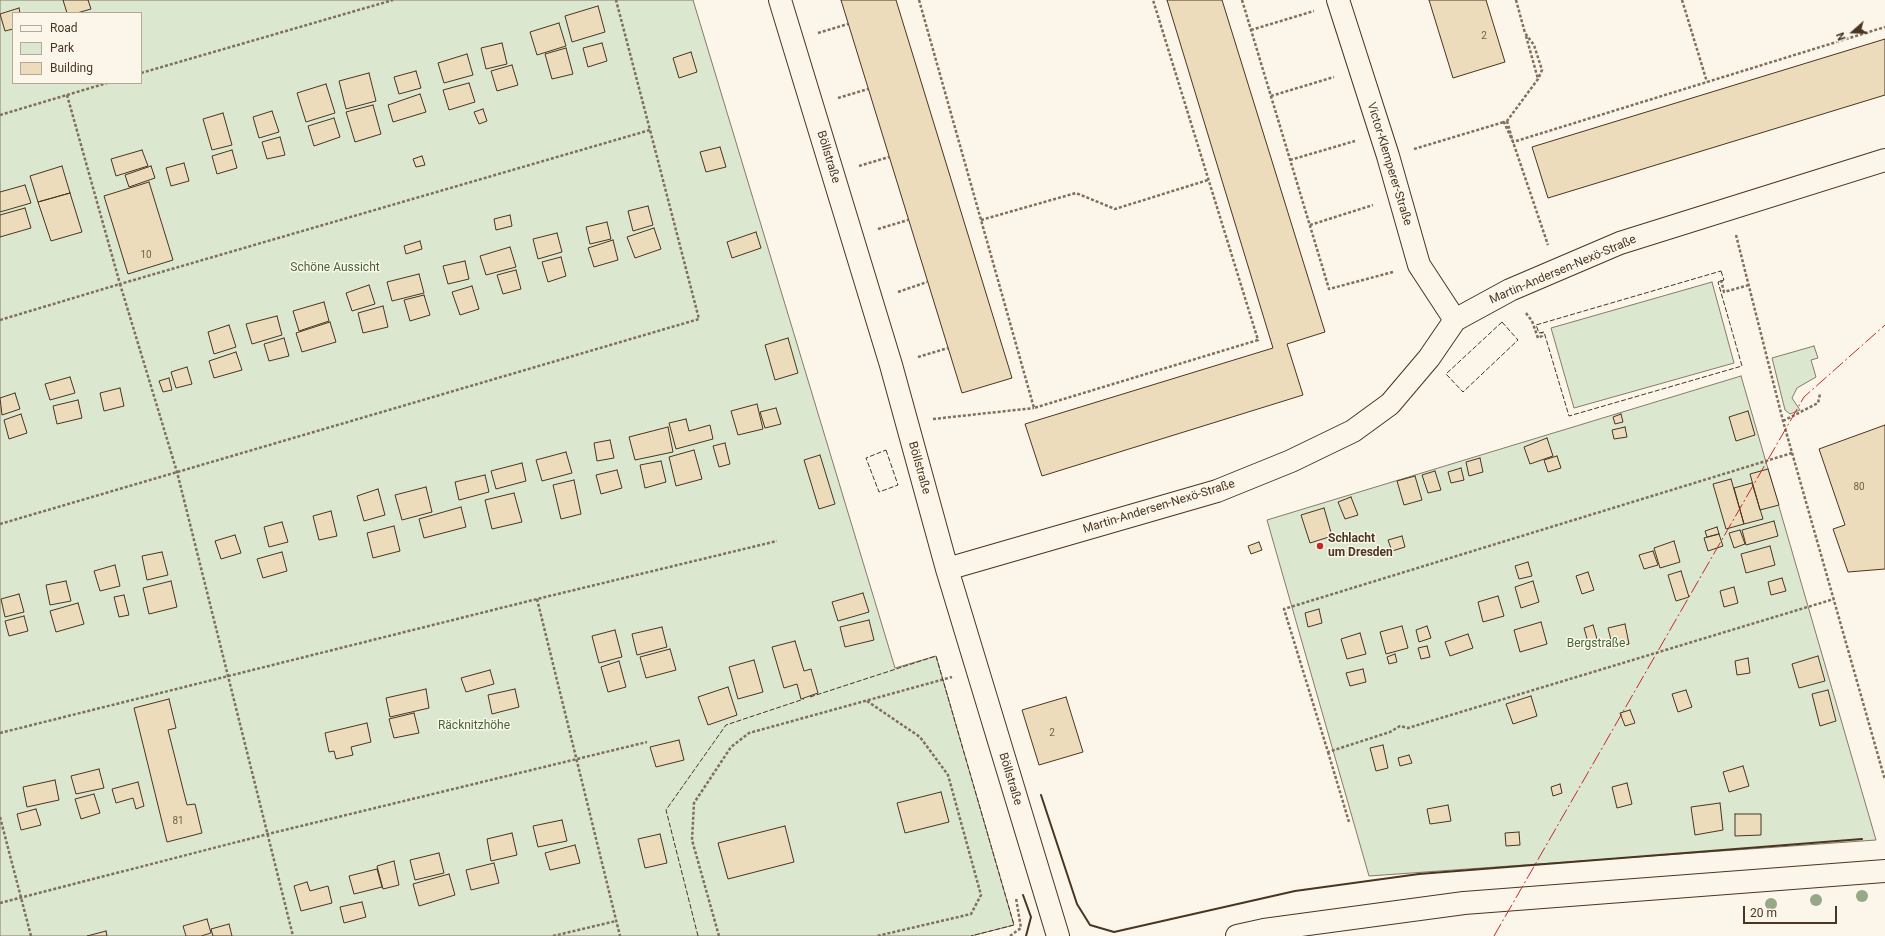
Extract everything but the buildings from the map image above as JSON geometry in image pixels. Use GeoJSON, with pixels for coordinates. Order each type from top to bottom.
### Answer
{"type":"FeatureCollection","features":[{"type":"Feature","properties":{"kind":"street","name":"Böllstraße"},"geometry":{"type":"LineString","coordinates":[[780,0],[888,358],[947,569],[1058,936]]}},
{"type":"Feature","properties":{"kind":"street","name":"Victor-Klemperer-Straße"},"geometry":{"type":"LineString","coordinates":[[1338,2],[1380,133],[1419,265],[1455,320]]}},
{"type":"Feature","properties":{"kind":"street","name":"Martin-Andersen-Nexö-Straße"},"geometry":{"type":"LineString","coordinates":[[947,569],[1217,491],[1291,461],[1353,431],[1390,404],[1430,358],[1455,320],[1510,290],[1620,243],[1730,210],[1885,160]]}},
{"type":"Feature","properties":{"kind":"street"},"geometry":{"type":"LineString","coordinates":[[1238,936],[1264,930],[1464,903],[1885,871]]}},
{"type":"Feature","properties":{"kind":"path"},"geometry":{"type":"LineString","coordinates":[[142,73],[394,0]]}},
{"type":"Feature","properties":{"kind":"path"},"geometry":{"type":"LineString","coordinates":[[0,524],[699,320],[616,0]]}},
{"type":"Feature","properties":{"kind":"path"},"geometry":{"type":"LineString","coordinates":[[919,0],[1034,408]]}},
{"type":"Feature","properties":{"kind":"path"},"geometry":{"type":"LineString","coordinates":[[907,425],[943,417],[1034,408],[1258,340],[1152,0]]}},
{"type":"Feature","properties":{"kind":"path"},"geometry":{"type":"LineString","coordinates":[[1242,0],[1329,289],[1419,265]]}},
{"type":"Feature","properties":{"kind":"path"},"geometry":{"type":"LineString","coordinates":[[1516,0],[1538,79]]}},
{"type":"Feature","properties":{"kind":"path"},"geometry":{"type":"LineString","coordinates":[[1682,0],[1707,82]]}},
{"type":"Feature","properties":{"kind":"path"},"geometry":{"type":"LineString","coordinates":[[1251,30],[1338,2]]}},
{"type":"Feature","properties":{"kind":"path"},"geometry":{"type":"LineString","coordinates":[[1513,142],[1885,27]]}},
{"type":"Feature","properties":{"kind":"path"},"geometry":{"type":"LineString","coordinates":[[1444,140],[1506,122],[1538,79],[1542,70],[1534,45],[1525,33]]}},
{"type":"Feature","properties":{"kind":"path"},"geometry":{"type":"LineString","coordinates":[[1271,96],[1360,69]]}},
{"type":"Feature","properties":{"kind":"path"},"geometry":{"type":"LineString","coordinates":[[0,115],[104,84]]}},
{"type":"Feature","properties":{"kind":"path"},"geometry":{"type":"LineString","coordinates":[[67,95],[120,284],[177,472],[293,936]]}},
{"type":"Feature","properties":{"kind":"path"},"geometry":{"type":"LineString","coordinates":[[1506,122],[1557,271]]}},
{"type":"Feature","properties":{"kind":"path"},"geometry":{"type":"LineString","coordinates":[[0,320],[650,130]]}},
{"type":"Feature","properties":{"kind":"path"},"geometry":{"type":"LineString","coordinates":[[1290,160],[1380,133]]}},
{"type":"Feature","properties":{"kind":"path"},"geometry":{"type":"LineString","coordinates":[[981,220],[1076,193],[1115,209],[1208,180]]}},
{"type":"Feature","properties":{"kind":"path"},"geometry":{"type":"LineString","coordinates":[[1310,225],[1399,196]]}},
{"type":"Feature","properties":{"kind":"path"},"geometry":{"type":"LineString","coordinates":[[1730,210],[1783,421],[1885,780]]}},
{"type":"Feature","properties":{"kind":"path"},"geometry":{"type":"LineString","coordinates":[[1721,280],[1724,292],[1749,285]]}},
{"type":"Feature","properties":{"kind":"path"},"geometry":{"type":"LineString","coordinates":[[1510,290],[1532,321],[1538,338],[1542,336],[1542,332]]}},
{"type":"Feature","properties":{"kind":"path"},"geometry":{"type":"LineString","coordinates":[[1783,421],[1818,403],[1820,394]]}},
{"type":"Feature","properties":{"kind":"path"},"geometry":{"type":"LineString","coordinates":[[1349,822],[1284,609],[1792,453]]}},
{"type":"Feature","properties":{"kind":"path"},"geometry":{"type":"LineString","coordinates":[[0,733],[537,599],[777,541]]}},
{"type":"Feature","properties":{"kind":"path"},"geometry":{"type":"LineString","coordinates":[[537,599],[578,758],[620,936]]}},
{"type":"Feature","properties":{"kind":"path"},"geometry":{"type":"LineString","coordinates":[[1328,752],[1390,732],[1400,726],[1408,728],[1834,599]]}},
{"type":"Feature","properties":{"kind":"path"},"geometry":{"type":"LineString","coordinates":[[719,936],[692,840],[694,803],[732,747],[749,734],[977,670]]}},
{"type":"Feature","properties":{"kind":"path"},"geometry":{"type":"LineString","coordinates":[[866,701],[920,737],[948,775],[981,895],[971,914],[877,936]]}},
{"type":"Feature","properties":{"kind":"path"},"geometry":{"type":"LineString","coordinates":[[0,903],[268,834],[648,742]]}},
{"type":"Feature","properties":{"kind":"path"},"geometry":{"type":"LineString","coordinates":[[0,817],[31,936]]}},
{"type":"Feature","properties":{"kind":"path"},"geometry":{"type":"LineString","coordinates":[[554,936],[616,921]]}},
{"type":"Feature","properties":{"kind":"green space"},"geometry":{"type":"Polygon","coordinates":[[[0,0],[693,0],[895,668],[936,656],[1014,925],[971,936],[0,936],[0,0]]]}},
{"type":"Feature","properties":{"kind":"green space"},"geometry":{"type":"Polygon","coordinates":[[[1712,282],[1734,363],[1574,408],[1551,328],[1712,282]]]}},
{"type":"Feature","properties":{"kind":"green space"},"geometry":{"type":"Polygon","coordinates":[[[1814,346],[1818,358],[1811,360],[1816,377],[1797,388],[1792,398],[1800,410],[1790,414],[1785,410],[1772,358],[1814,346]]]}},
{"type":"Feature","properties":{"kind":"green space","name":"Bergstraße"},"geometry":{"type":"Polygon","coordinates":[[[1741,376],[1876,840],[1369,876],[1267,520],[1741,376]]]}},
{"type":"Feature","properties":{"kind":"fence"},"geometry":{"type":"LineString","coordinates":[[1721,271],[1724,280],[1718,282],[1742,366],[1569,416],[1544,332],[1539,333],[1536,325],[1721,271]]}},
{"type":"Feature","properties":{"kind":"fence"},"geometry":{"type":"LineString","coordinates":[[1502,322],[1518,340],[1463,392],[1446,374],[1502,322]]}},
{"type":"Feature","properties":{"kind":"fence"},"geometry":{"type":"LineString","coordinates":[[886,450],[898,485],[879,492],[866,458],[886,450]]}},
{"type":"Feature","properties":{"kind":"fence"},"geometry":{"type":"LineString","coordinates":[[810,697],[936,656],[1014,925],[971,936]]}},
{"type":"Feature","properties":{"kind":"fence"},"geometry":{"type":"LineString","coordinates":[[698,936],[666,810],[726,725],[804,699]]}},
{"type":"Feature","properties":{"kind":"wall"},"geometry":{"type":"LineString","coordinates":[[1041,795],[1077,904],[1090,925],[1114,932],[1295,891],[1419,874],[1862,839]]}},
{"type":"Feature","properties":{"kind":"wall"},"geometry":{"type":"LineString","coordinates":[[1023,895],[1031,917],[1026,936]]}},
{"type":"Feature","properties":{"kind":"power"},"geometry":{"type":"LineString","coordinates":[[1494,936],[1804,397],[1885,325]]}},
{"type":"Feature","properties":{"kind":"place","name":"Schlacht um Dresden"},"geometry":{"type":"Point","coordinates":[1320,546]}},
{"type":"Feature","properties":{"kind":"park label","name":"Schöne Aussicht"},"geometry":{"type":"Point","coordinates":[335,268]}},
{"type":"Feature","properties":{"kind":"park label","name":"Räcknitzhöhe"},"geometry":{"type":"Point","coordinates":[474,726]}}]}
